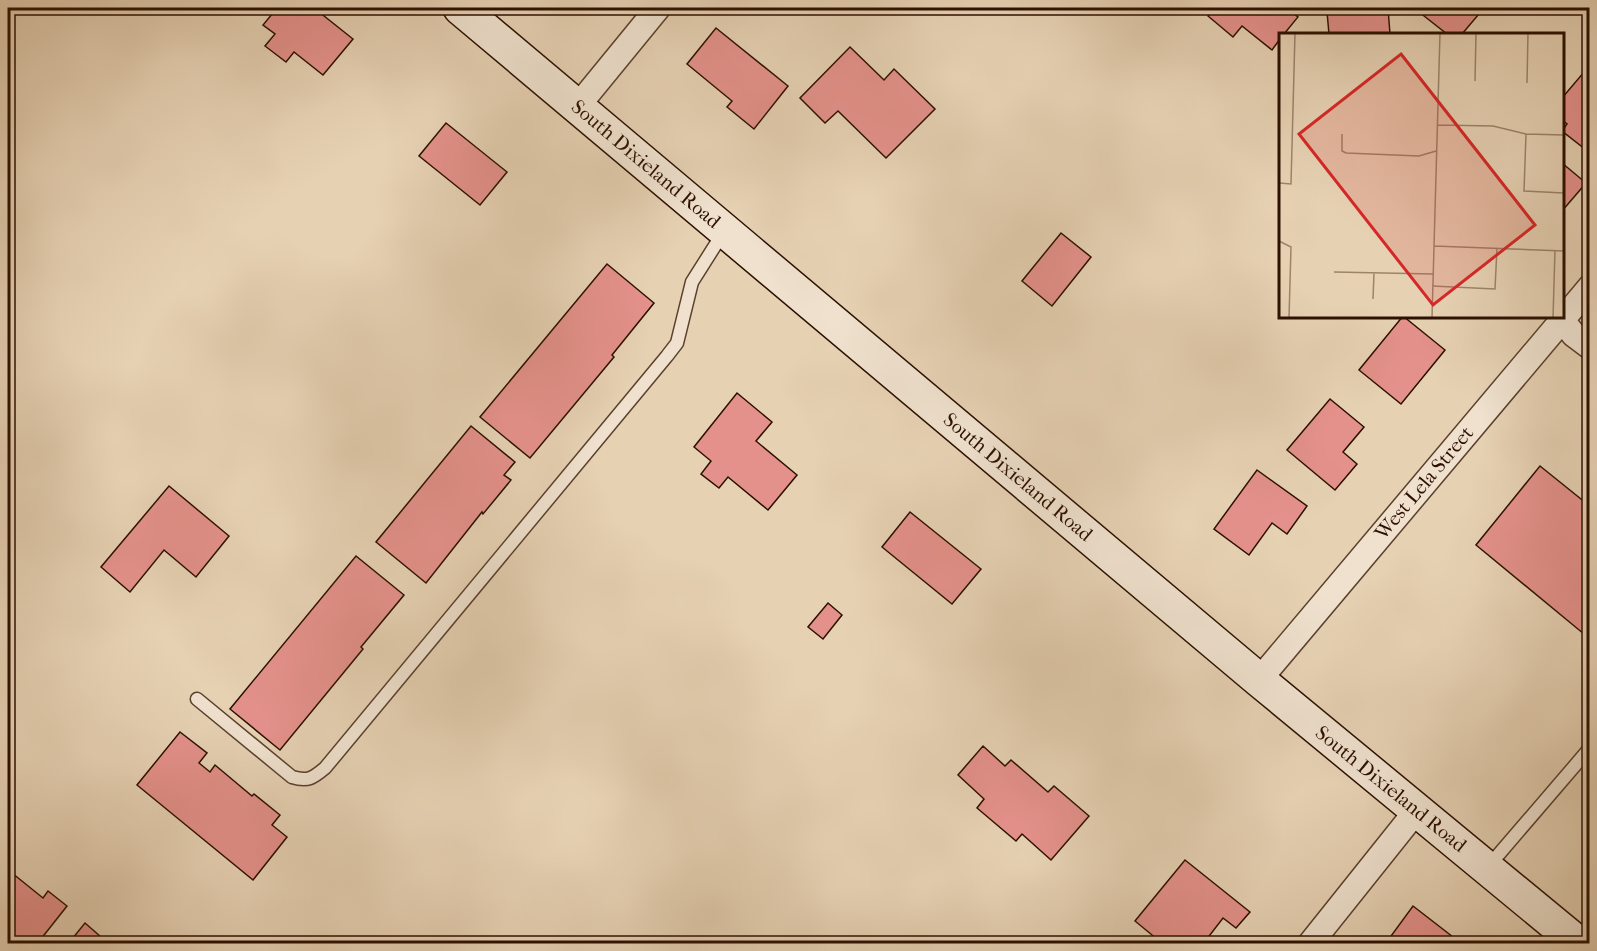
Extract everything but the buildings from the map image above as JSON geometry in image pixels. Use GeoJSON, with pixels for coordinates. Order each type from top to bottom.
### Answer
{"type":"FeatureCollection","features":[{"type":"Feature","properties":{"kind":"main road","name":"South Dixieland Road"},"geometry":{"type":"LineString","coordinates":[[460,8],[1258,680],[1579,944]]}},
{"type":"Feature","properties":{"kind":"street"},"geometry":{"type":"LineString","coordinates":[[577,107],[658,8]]}},
{"type":"Feature","properties":{"kind":"street","name":"West Lela Street"},"geometry":{"type":"LineString","coordinates":[[1564,318],[1590,287]]}},
{"type":"Feature","properties":{"kind":"street"},"geometry":{"type":"LineString","coordinates":[[1562,320],[1590,347]]}},
{"type":"Feature","properties":{"kind":"street","name":"West Lela Street"},"geometry":{"type":"LineString","coordinates":[[1258,680],[1562,320]]}},
{"type":"Feature","properties":{"kind":"street"},"geometry":{"type":"LineString","coordinates":[[1310,944],[1417,810]]}},
{"type":"Feature","properties":{"kind":"lane"},"geometry":{"type":"LineString","coordinates":[[197,699],[292,777],[303,781],[314,777],[325,768],[667,357],[677,343],[692,282],[724,230]]}},
{"type":"Feature","properties":{"kind":"lane"},"geometry":{"type":"LineString","coordinates":[[1487,868],[1590,748]]}}]}
